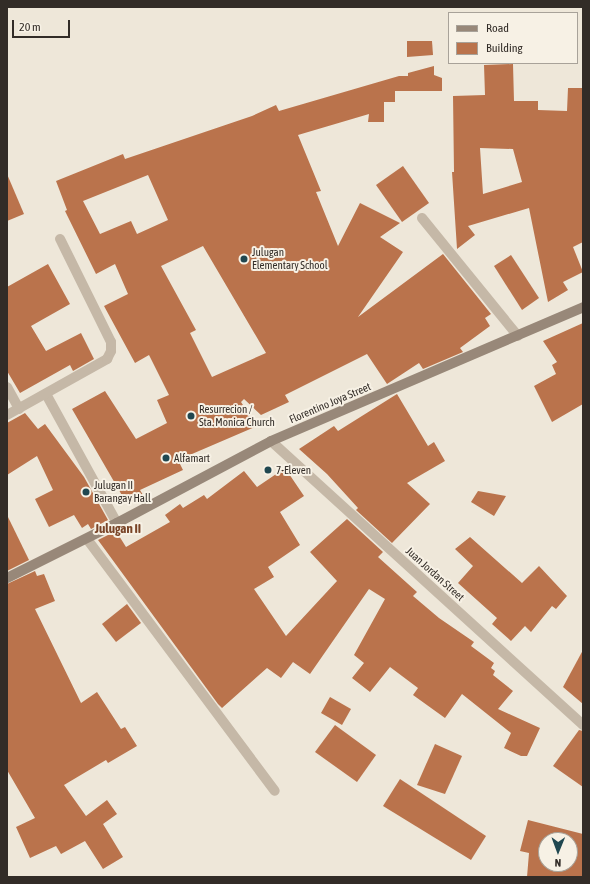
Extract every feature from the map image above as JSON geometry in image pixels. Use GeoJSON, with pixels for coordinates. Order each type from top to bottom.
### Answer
{"type":"FeatureCollection","features":[{"type":"Feature","properties":{"kind":"street"},"geometry":{"type":"LineString","coordinates":[[422,218],[518,336]]}},
{"type":"Feature","properties":{"kind":"street"},"geometry":{"type":"LineString","coordinates":[[7,415],[107,359],[111,351],[110,342],[60,239]]}},
{"type":"Feature","properties":{"kind":"street","name":"Florentino Joya Street"},"geometry":{"type":"LineString","coordinates":[[7,578],[117,523],[271,441],[583,307]]}},
{"type":"Feature","properties":{"kind":"street"},"geometry":{"type":"LineString","coordinates":[[7,387],[19,409]]}},
{"type":"Feature","properties":{"kind":"street"},"geometry":{"type":"LineString","coordinates":[[46,394],[117,523]]}},
{"type":"Feature","properties":{"kind":"street","name":"Juan Jordan Street"},"geometry":{"type":"LineString","coordinates":[[271,441],[583,725]]}},
{"type":"Feature","properties":{"kind":"street"},"geometry":{"type":"LineString","coordinates":[[87,538],[275,791]]}},
{"type":"Feature","properties":{"kind":"building"},"geometry":{"type":"Polygon","coordinates":[[[407,41],[432,41],[433,55],[407,57],[407,41]]]}},
{"type":"Feature","properties":{"kind":"building"},"geometry":{"type":"Polygon","coordinates":[[[513,64],[514,101],[538,101],[538,110],[567,111],[568,88],[583,88],[583,242],[573,247],[583,272],[563,282],[568,290],[548,302],[529,208],[468,226],[475,235],[457,249],[452,172],[454,172],[453,96],[485,95],[484,65],[513,64]],[[480,148],[483,194],[522,182],[513,149],[480,148]]]}},
{"type":"Feature","properties":{"kind":"building"},"geometry":{"type":"Polygon","coordinates":[[[434,66],[434,75],[442,78],[442,91],[395,91],[395,102],[384,102],[384,122],[368,122],[369,114],[298,135],[321,191],[316,192],[338,246],[360,203],[400,223],[380,237],[403,252],[358,317],[443,254],[491,314],[485,318],[490,326],[460,348],[463,352],[423,369],[419,363],[387,384],[367,354],[285,395],[289,402],[261,415],[244,399],[241,402],[257,426],[178,460],[183,470],[140,490],[143,495],[127,504],[72,409],[105,391],[136,439],[167,423],[157,400],[169,395],[149,355],[135,363],[104,306],[128,294],[115,264],[96,274],[65,211],[67,210],[56,181],[123,154],[125,159],[252,116],[276,105],[279,111],[399,76],[408,76],[408,73],[434,66]],[[148,175],[83,201],[100,234],[131,221],[137,234],[168,220],[148,175]],[[203,246],[161,266],[196,330],[190,333],[212,377],[266,353],[203,246]]]}},
{"type":"Feature","properties":{"kind":"building"},"geometry":{"type":"Polygon","coordinates":[[[403,166],[429,203],[402,222],[376,185],[403,166]]]}},
{"type":"Feature","properties":{"kind":"building"},"geometry":{"type":"Polygon","coordinates":[[[7,174],[24,214],[7,221],[7,174]]]}},
{"type":"Feature","properties":{"kind":"building"},"geometry":{"type":"Polygon","coordinates":[[[511,255],[539,298],[522,310],[494,266],[511,255]]]}},
{"type":"Feature","properties":{"kind":"building"},"geometry":{"type":"Polygon","coordinates":[[[48,264],[70,304],[31,326],[46,351],[81,333],[94,359],[73,371],[70,365],[20,393],[7,371],[7,287],[48,264]]]}},
{"type":"Feature","properties":{"kind":"building"},"geometry":{"type":"Polygon","coordinates":[[[583,323],[583,404],[552,422],[534,386],[556,374],[552,365],[557,362],[543,341],[583,323]]]}},
{"type":"Feature","properties":{"kind":"building"},"geometry":{"type":"Polygon","coordinates":[[[397,394],[428,446],[434,442],[445,461],[407,483],[430,504],[392,543],[356,510],[358,508],[327,474],[299,449],[334,426],[338,431],[397,394]]]}},
{"type":"Feature","properties":{"kind":"building"},"geometry":{"type":"Polygon","coordinates":[[[25,413],[38,429],[45,424],[84,477],[108,520],[91,529],[88,524],[82,528],[74,515],[49,527],[35,499],[53,490],[37,456],[7,475],[7,423],[25,413]]]}},
{"type":"Feature","properties":{"kind":"building"},"geometry":{"type":"Polygon","coordinates":[[[285,468],[304,496],[280,512],[300,545],[268,567],[274,577],[254,589],[286,636],[337,581],[310,552],[347,519],[383,552],[378,557],[417,592],[413,596],[439,618],[474,642],[471,646],[494,663],[491,668],[495,671],[493,675],[513,691],[498,709],[540,728],[527,756],[521,756],[504,748],[511,733],[462,694],[445,718],[413,695],[418,688],[390,667],[370,692],[352,678],[364,663],[354,655],[385,599],[369,589],[310,674],[293,662],[281,678],[267,668],[222,708],[218,704],[98,540],[116,531],[126,547],[170,522],[165,515],[180,504],[183,508],[204,495],[207,499],[244,471],[257,487],[285,468]]]}},
{"type":"Feature","properties":{"kind":"building"},"geometry":{"type":"Polygon","coordinates":[[[478,491],[506,496],[494,516],[471,502],[478,491]]]}},
{"type":"Feature","properties":{"kind":"building"},"geometry":{"type":"Polygon","coordinates":[[[7,515],[29,560],[7,571],[7,515]]]}},
{"type":"Feature","properties":{"kind":"building"},"geometry":{"type":"Polygon","coordinates":[[[470,537],[522,583],[539,566],[567,596],[556,609],[552,606],[531,632],[525,626],[511,641],[492,624],[497,618],[458,583],[473,566],[455,549],[470,537]]]}},
{"type":"Feature","properties":{"kind":"building"},"geometry":{"type":"Polygon","coordinates":[[[35,571],[37,576],[44,574],[55,601],[35,609],[81,703],[97,692],[121,729],[125,727],[137,746],[108,763],[106,760],[64,785],[86,816],[107,800],[117,814],[103,824],[123,857],[103,869],[85,841],[61,854],[56,846],[30,858],[16,827],[35,818],[7,770],[7,584],[35,571]]]}},
{"type":"Feature","properties":{"kind":"building"},"geometry":{"type":"Polygon","coordinates":[[[127,604],[141,623],[116,642],[102,624],[127,604]]]}},
{"type":"Feature","properties":{"kind":"building"},"geometry":{"type":"Polygon","coordinates":[[[583,650],[583,704],[563,687],[583,650]]]}},
{"type":"Feature","properties":{"kind":"building"},"geometry":{"type":"Polygon","coordinates":[[[330,697],[351,709],[342,725],[321,713],[330,697]]]}},
{"type":"Feature","properties":{"kind":"building"},"geometry":{"type":"Polygon","coordinates":[[[335,725],[376,755],[357,782],[315,752],[335,725]]]}},
{"type":"Feature","properties":{"kind":"building"},"geometry":{"type":"Polygon","coordinates":[[[579,730],[583,731],[583,787],[553,766],[579,730]]]}},
{"type":"Feature","properties":{"kind":"building"},"geometry":{"type":"Polygon","coordinates":[[[435,744],[462,756],[445,794],[417,785],[435,744]]]}},
{"type":"Feature","properties":{"kind":"building"},"geometry":{"type":"Polygon","coordinates":[[[400,779],[486,836],[471,860],[383,806],[400,779]]]}},
{"type":"Feature","properties":{"kind":"building"},"geometry":{"type":"Polygon","coordinates":[[[528,820],[575,832],[538,832],[538,872],[578,872],[578,833],[583,834],[583,877],[527,877],[529,853],[520,851],[528,820]]]}},
{"type":"Feature","properties":{"kind":"place","name":"Julugan Elementary School"},"geometry":{"type":"Point","coordinates":[244,259]}},
{"type":"Feature","properties":{"kind":"place","name":"Resurrecion / Sta. Monica Church"},"geometry":{"type":"Point","coordinates":[191,416]}},
{"type":"Feature","properties":{"kind":"place","name":"Alfamart"},"geometry":{"type":"Point","coordinates":[166,458]}},
{"type":"Feature","properties":{"kind":"place","name":"7-Eleven"},"geometry":{"type":"Point","coordinates":[268,470]}},
{"type":"Feature","properties":{"kind":"place","name":"Julugan II Barangay Hall"},"geometry":{"type":"Point","coordinates":[86,492]}},
{"type":"Feature","properties":{"kind":"district","name":"Julugan II"},"geometry":{"type":"Point","coordinates":[118,529]}}]}
